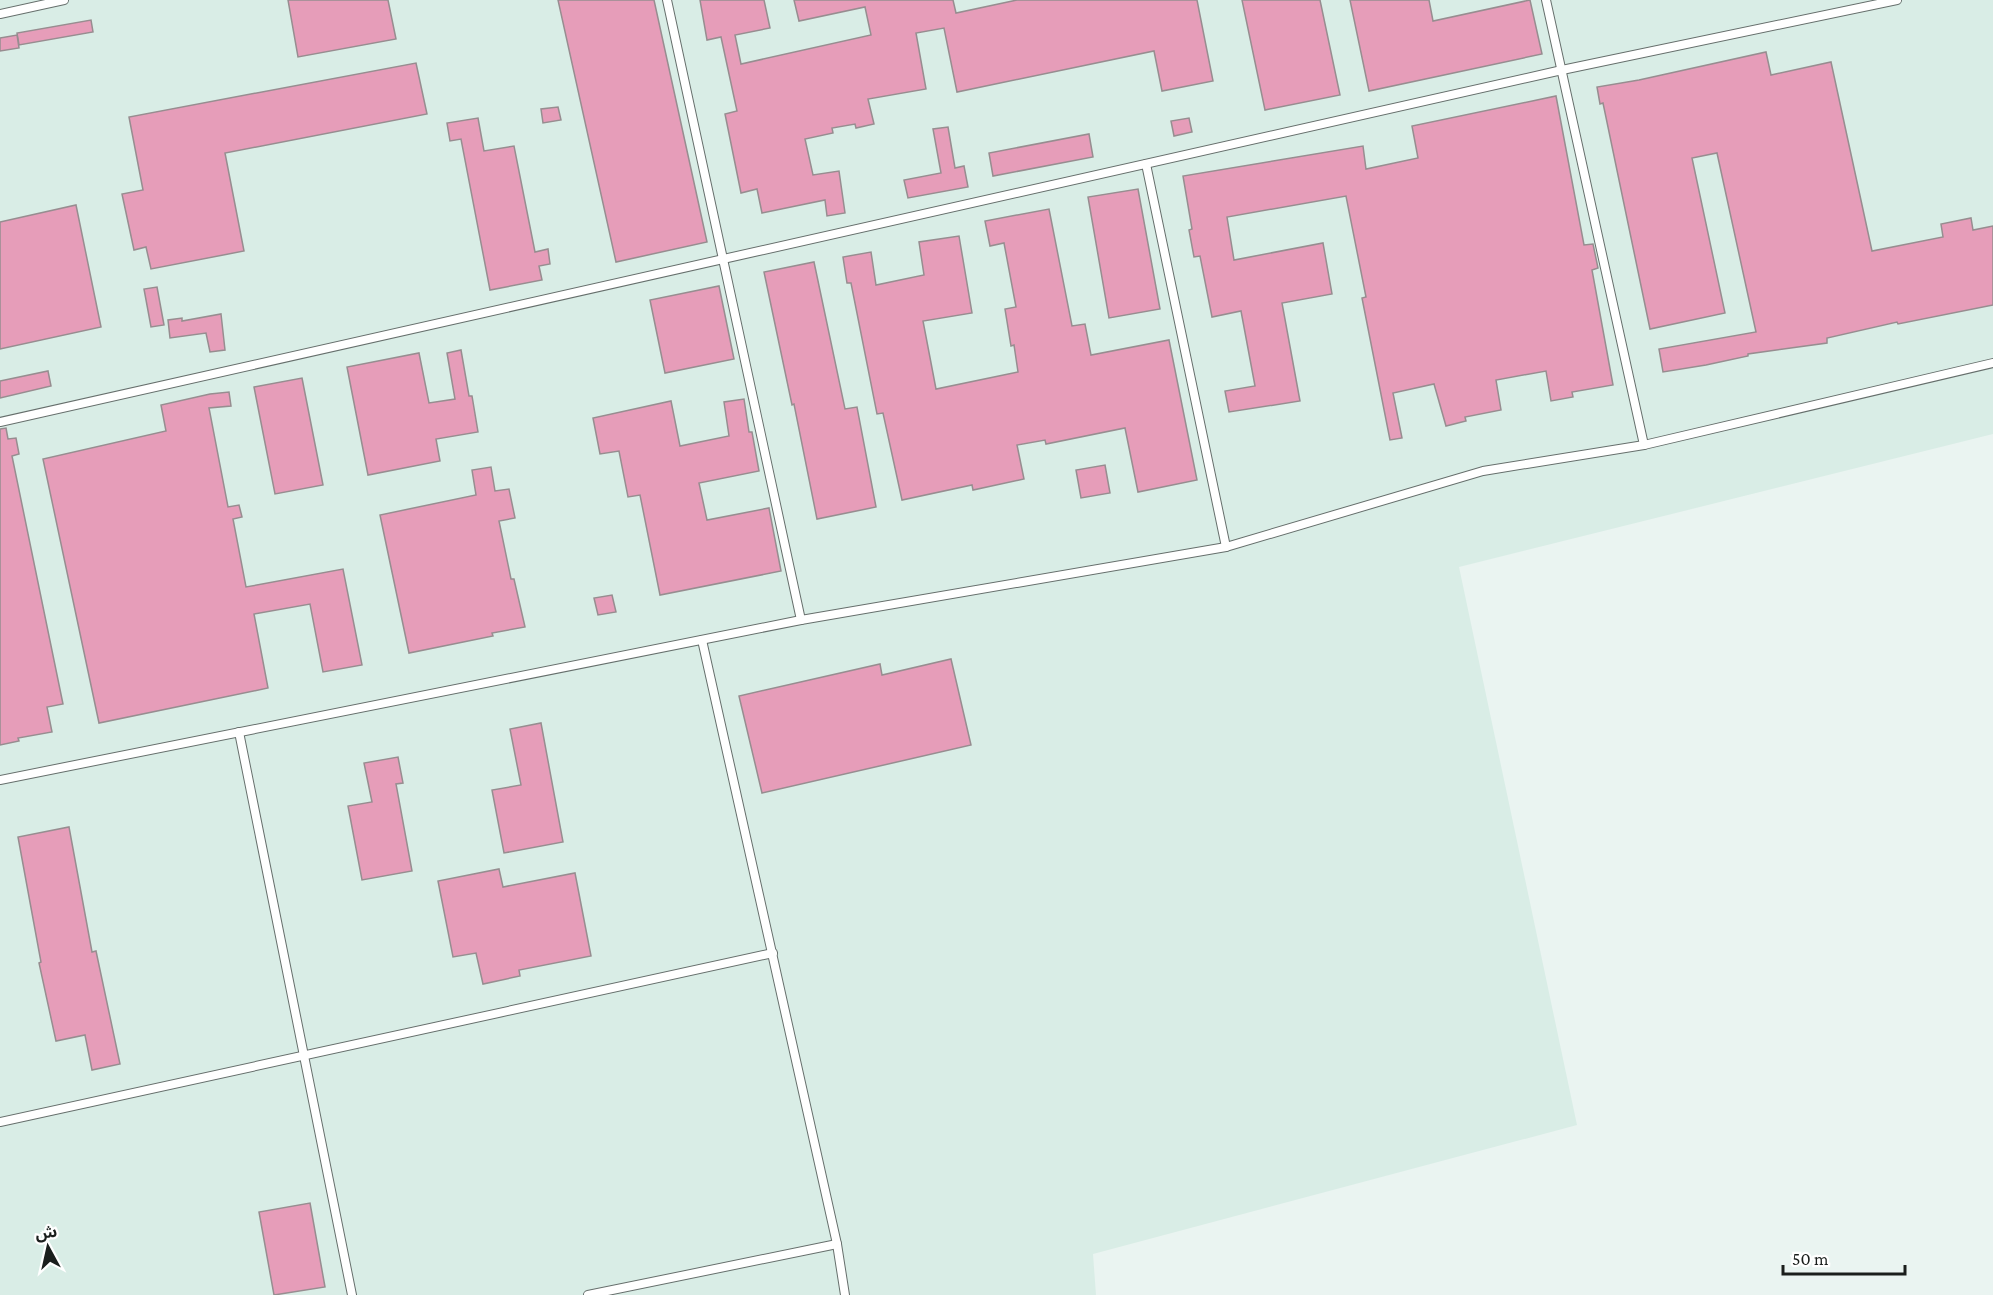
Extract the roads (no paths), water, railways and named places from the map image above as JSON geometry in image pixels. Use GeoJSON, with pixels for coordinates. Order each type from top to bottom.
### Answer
{"type":"FeatureCollection","features":[{"type":"Feature","properties":{"kind":"lane"},"geometry":{"type":"LineString","coordinates":[[0,14],[64,0]]}},
{"type":"Feature","properties":{"kind":"lane"},"geometry":{"type":"LineString","coordinates":[[667,0],[801,620]]}},
{"type":"Feature","properties":{"kind":"lane"},"geometry":{"type":"LineString","coordinates":[[1546,0],[1644,445]]}},
{"type":"Feature","properties":{"kind":"lane"},"geometry":{"type":"LineString","coordinates":[[0,422],[1562,70],[1897,0]]}},
{"type":"Feature","properties":{"kind":"lane"},"geometry":{"type":"LineString","coordinates":[[1146,164],[1226,547]]}},
{"type":"Feature","properties":{"kind":"lane"},"geometry":{"type":"LineString","coordinates":[[0,780],[801,620],[1226,547],[1483,471],[1644,445],[1993,363]]}},
{"type":"Feature","properties":{"kind":"lane"},"geometry":{"type":"LineString","coordinates":[[702,640],[837,1244],[845,1295]]}},
{"type":"Feature","properties":{"kind":"lane"},"geometry":{"type":"LineString","coordinates":[[239,732],[352,1295]]}},
{"type":"Feature","properties":{"kind":"lane"},"geometry":{"type":"LineString","coordinates":[[0,1122],[773,953]]}},
{"type":"Feature","properties":{"kind":"lane"},"geometry":{"type":"LineString","coordinates":[[588,1295],[837,1244]]}}]}
